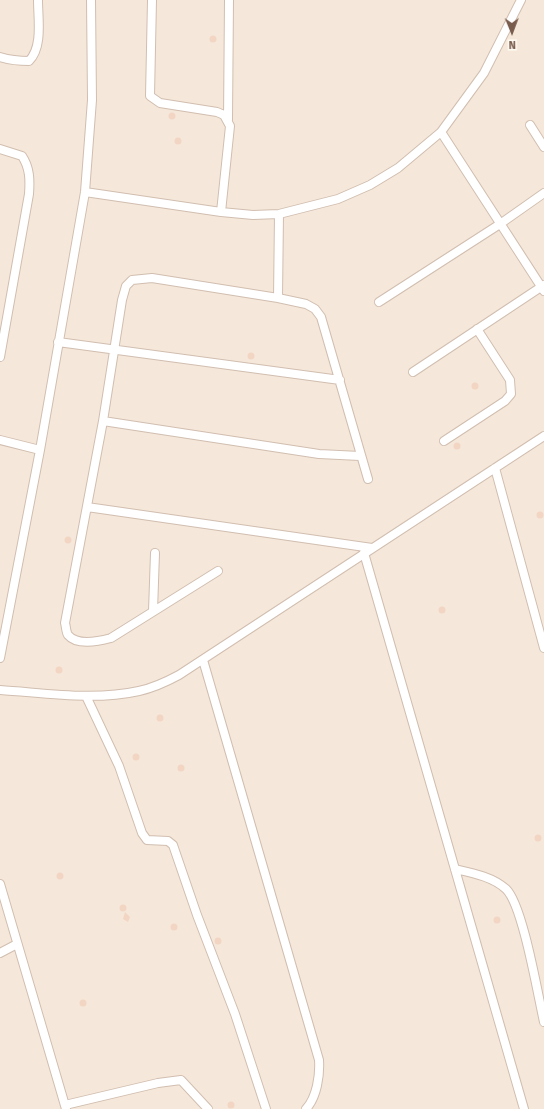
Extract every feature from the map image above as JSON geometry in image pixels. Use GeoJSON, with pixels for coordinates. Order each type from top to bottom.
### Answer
{"type":"FeatureCollection","features":[{"type":"Feature","properties":{"kind":"street"},"geometry":{"type":"LineString","coordinates":[[0,57],[10,60],[30,61],[35,56],[37,45],[38,0]]}},
{"type":"Feature","properties":{"kind":"street"},"geometry":{"type":"LineString","coordinates":[[0,658],[40,450],[85,192],[92,100],[91,0]]}},
{"type":"Feature","properties":{"kind":"street"},"geometry":{"type":"LineString","coordinates":[[152,0],[150,96],[160,103],[217,112],[228,120]]}},
{"type":"Feature","properties":{"kind":"street"},"geometry":{"type":"LineString","coordinates":[[221,212],[230,132],[228,120],[229,0]]}},
{"type":"Feature","properties":{"kind":"street"},"geometry":{"type":"LineString","coordinates":[[85,192],[221,212],[253,215],[279,214],[338,199],[370,185],[398,168],[441,132],[484,73],[521,0]]}},
{"type":"Feature","properties":{"kind":"street"},"geometry":{"type":"LineString","coordinates":[[530,126],[544,148]]}},
{"type":"Feature","properties":{"kind":"street"},"geometry":{"type":"LineString","coordinates":[[413,372],[477,329],[543,288],[441,132]]}},
{"type":"Feature","properties":{"kind":"street"},"geometry":{"type":"LineString","coordinates":[[0,149],[22,156],[27,164],[30,176],[29,194],[0,358]]}},
{"type":"Feature","properties":{"kind":"street"},"geometry":{"type":"LineString","coordinates":[[379,302],[500,224],[544,193]]}},
{"type":"Feature","properties":{"kind":"street"},"geometry":{"type":"LineString","coordinates":[[278,298],[279,214]]}},
{"type":"Feature","properties":{"kind":"street"},"geometry":{"type":"LineString","coordinates":[[218,571],[153,610],[111,638],[99,641],[86,641],[74,639],[68,635],[65,623],[103,420],[122,300],[126,286],[132,280],[152,278],[278,298],[306,304],[318,313],[321,317],[340,380],[360,456],[368,479]]}},
{"type":"Feature","properties":{"kind":"street"},"geometry":{"type":"LineString","coordinates":[[444,441],[505,401],[511,394],[510,380],[477,329]]}},
{"type":"Feature","properties":{"kind":"street"},"geometry":{"type":"LineString","coordinates":[[58,342],[340,380]]}},
{"type":"Feature","properties":{"kind":"street"},"geometry":{"type":"LineString","coordinates":[[103,420],[319,454],[360,456]]}},
{"type":"Feature","properties":{"kind":"street"},"geometry":{"type":"LineString","coordinates":[[0,690],[86,696],[113,696],[158,686],[203,660],[544,436]]}},
{"type":"Feature","properties":{"kind":"street"},"geometry":{"type":"LineString","coordinates":[[0,440],[40,450]]}},
{"type":"Feature","properties":{"kind":"street"},"geometry":{"type":"LineString","coordinates":[[495,468],[544,648]]}},
{"type":"Feature","properties":{"kind":"street"},"geometry":{"type":"LineString","coordinates":[[87,507],[372,548]]}},
{"type":"Feature","properties":{"kind":"street"},"geometry":{"type":"LineString","coordinates":[[153,610],[155,553]]}},
{"type":"Feature","properties":{"kind":"street"},"geometry":{"type":"LineString","coordinates":[[364,553],[524,1109]]}},
{"type":"Feature","properties":{"kind":"street"},"geometry":{"type":"LineString","coordinates":[[203,660],[318,1060],[319,1074],[312,1100],[306,1109]]}},
{"type":"Feature","properties":{"kind":"street"},"geometry":{"type":"LineString","coordinates":[[86,696],[118,766],[142,833],[147,840],[168,841],[173,845],[197,915],[235,1014],[266,1109]]}},
{"type":"Feature","properties":{"kind":"street"},"geometry":{"type":"LineString","coordinates":[[455,869],[478,874],[499,884],[511,896],[524,931],[544,1022]]}},
{"type":"Feature","properties":{"kind":"street"},"geometry":{"type":"LineString","coordinates":[[0,884],[65,1107],[158,1083],[181,1080],[208,1109]]}},
{"type":"Feature","properties":{"kind":"street"},"geometry":{"type":"LineString","coordinates":[[0,953],[17,944]]}},
{"type":"Feature","properties":{"kind":"shaded area"},"geometry":{"type":"Polygon","coordinates":[[[0,0],[544,0],[544,1109],[0,1109],[0,0]]]}},
{"type":"Feature","properties":{"kind":"building"},"geometry":{"type":"Polygon","coordinates":[[[213,35],[216,36],[216,42],[213,43],[210,42],[209,39],[210,36],[213,35]]]}},
{"type":"Feature","properties":{"kind":"building"},"geometry":{"type":"Polygon","coordinates":[[[172,112],[175,113],[175,119],[172,120],[169,119],[168,116],[169,113],[172,112]]]}},
{"type":"Feature","properties":{"kind":"building"},"geometry":{"type":"Polygon","coordinates":[[[178,137],[181,138],[181,144],[178,145],[175,144],[174,141],[175,138],[178,137]]]}},
{"type":"Feature","properties":{"kind":"building"},"geometry":{"type":"Polygon","coordinates":[[[251,352],[254,353],[254,359],[251,360],[248,359],[247,356],[248,353],[251,352]]]}},
{"type":"Feature","properties":{"kind":"building"},"geometry":{"type":"Polygon","coordinates":[[[475,382],[478,383],[478,389],[475,390],[472,389],[471,386],[472,383],[475,382]]]}},
{"type":"Feature","properties":{"kind":"building"},"geometry":{"type":"Polygon","coordinates":[[[457,442],[460,443],[460,449],[457,450],[454,449],[453,446],[454,443],[457,442]]]}},
{"type":"Feature","properties":{"kind":"building"},"geometry":{"type":"Polygon","coordinates":[[[540,511],[543,512],[543,518],[540,519],[537,518],[536,515],[537,512],[540,511]]]}},
{"type":"Feature","properties":{"kind":"building"},"geometry":{"type":"Polygon","coordinates":[[[68,536],[71,537],[71,543],[68,544],[65,543],[64,540],[65,537],[68,536]]]}},
{"type":"Feature","properties":{"kind":"building"},"geometry":{"type":"Polygon","coordinates":[[[442,606],[445,607],[445,613],[442,614],[439,613],[438,610],[439,607],[442,606]]]}},
{"type":"Feature","properties":{"kind":"building"},"geometry":{"type":"Polygon","coordinates":[[[59,666],[62,667],[62,673],[59,674],[56,673],[55,670],[56,667],[59,666]]]}},
{"type":"Feature","properties":{"kind":"building"},"geometry":{"type":"Polygon","coordinates":[[[160,714],[163,715],[163,721],[160,722],[157,721],[156,718],[157,715],[160,714]]]}},
{"type":"Feature","properties":{"kind":"building"},"geometry":{"type":"Polygon","coordinates":[[[136,753],[139,754],[139,760],[136,761],[133,760],[132,757],[133,754],[136,753]]]}},
{"type":"Feature","properties":{"kind":"building"},"geometry":{"type":"Polygon","coordinates":[[[181,764],[184,765],[184,771],[181,772],[178,771],[177,768],[178,765],[181,764]]]}},
{"type":"Feature","properties":{"kind":"building"},"geometry":{"type":"Polygon","coordinates":[[[538,834],[541,835],[541,841],[538,842],[535,841],[534,838],[535,835],[538,834]]]}},
{"type":"Feature","properties":{"kind":"building"},"geometry":{"type":"Polygon","coordinates":[[[60,872],[63,873],[63,879],[60,880],[57,879],[56,876],[57,873],[60,872]]]}},
{"type":"Feature","properties":{"kind":"building"},"geometry":{"type":"Polygon","coordinates":[[[123,904],[126,905],[126,911],[123,912],[120,911],[119,908],[120,905],[123,904]]]}},
{"type":"Feature","properties":{"kind":"building"},"geometry":{"type":"Polygon","coordinates":[[[125,912],[130,917],[128,922],[123,919],[125,912]]]}},
{"type":"Feature","properties":{"kind":"building"},"geometry":{"type":"Polygon","coordinates":[[[497,916],[500,917],[500,923],[497,924],[494,923],[493,920],[494,917],[497,916]]]}},
{"type":"Feature","properties":{"kind":"building"},"geometry":{"type":"Polygon","coordinates":[[[174,923],[177,924],[177,930],[174,931],[171,930],[170,927],[171,924],[174,923]]]}},
{"type":"Feature","properties":{"kind":"building"},"geometry":{"type":"Polygon","coordinates":[[[218,937],[221,938],[221,944],[218,945],[215,944],[214,941],[215,938],[218,937]]]}},
{"type":"Feature","properties":{"kind":"building"},"geometry":{"type":"Polygon","coordinates":[[[83,999],[86,1000],[86,1006],[83,1007],[80,1006],[79,1003],[80,1000],[83,999]]]}},
{"type":"Feature","properties":{"kind":"building"},"geometry":{"type":"Polygon","coordinates":[[[231,1101],[234,1102],[234,1108],[231,1109],[228,1108],[227,1105],[228,1102],[231,1101]]]}}]}
